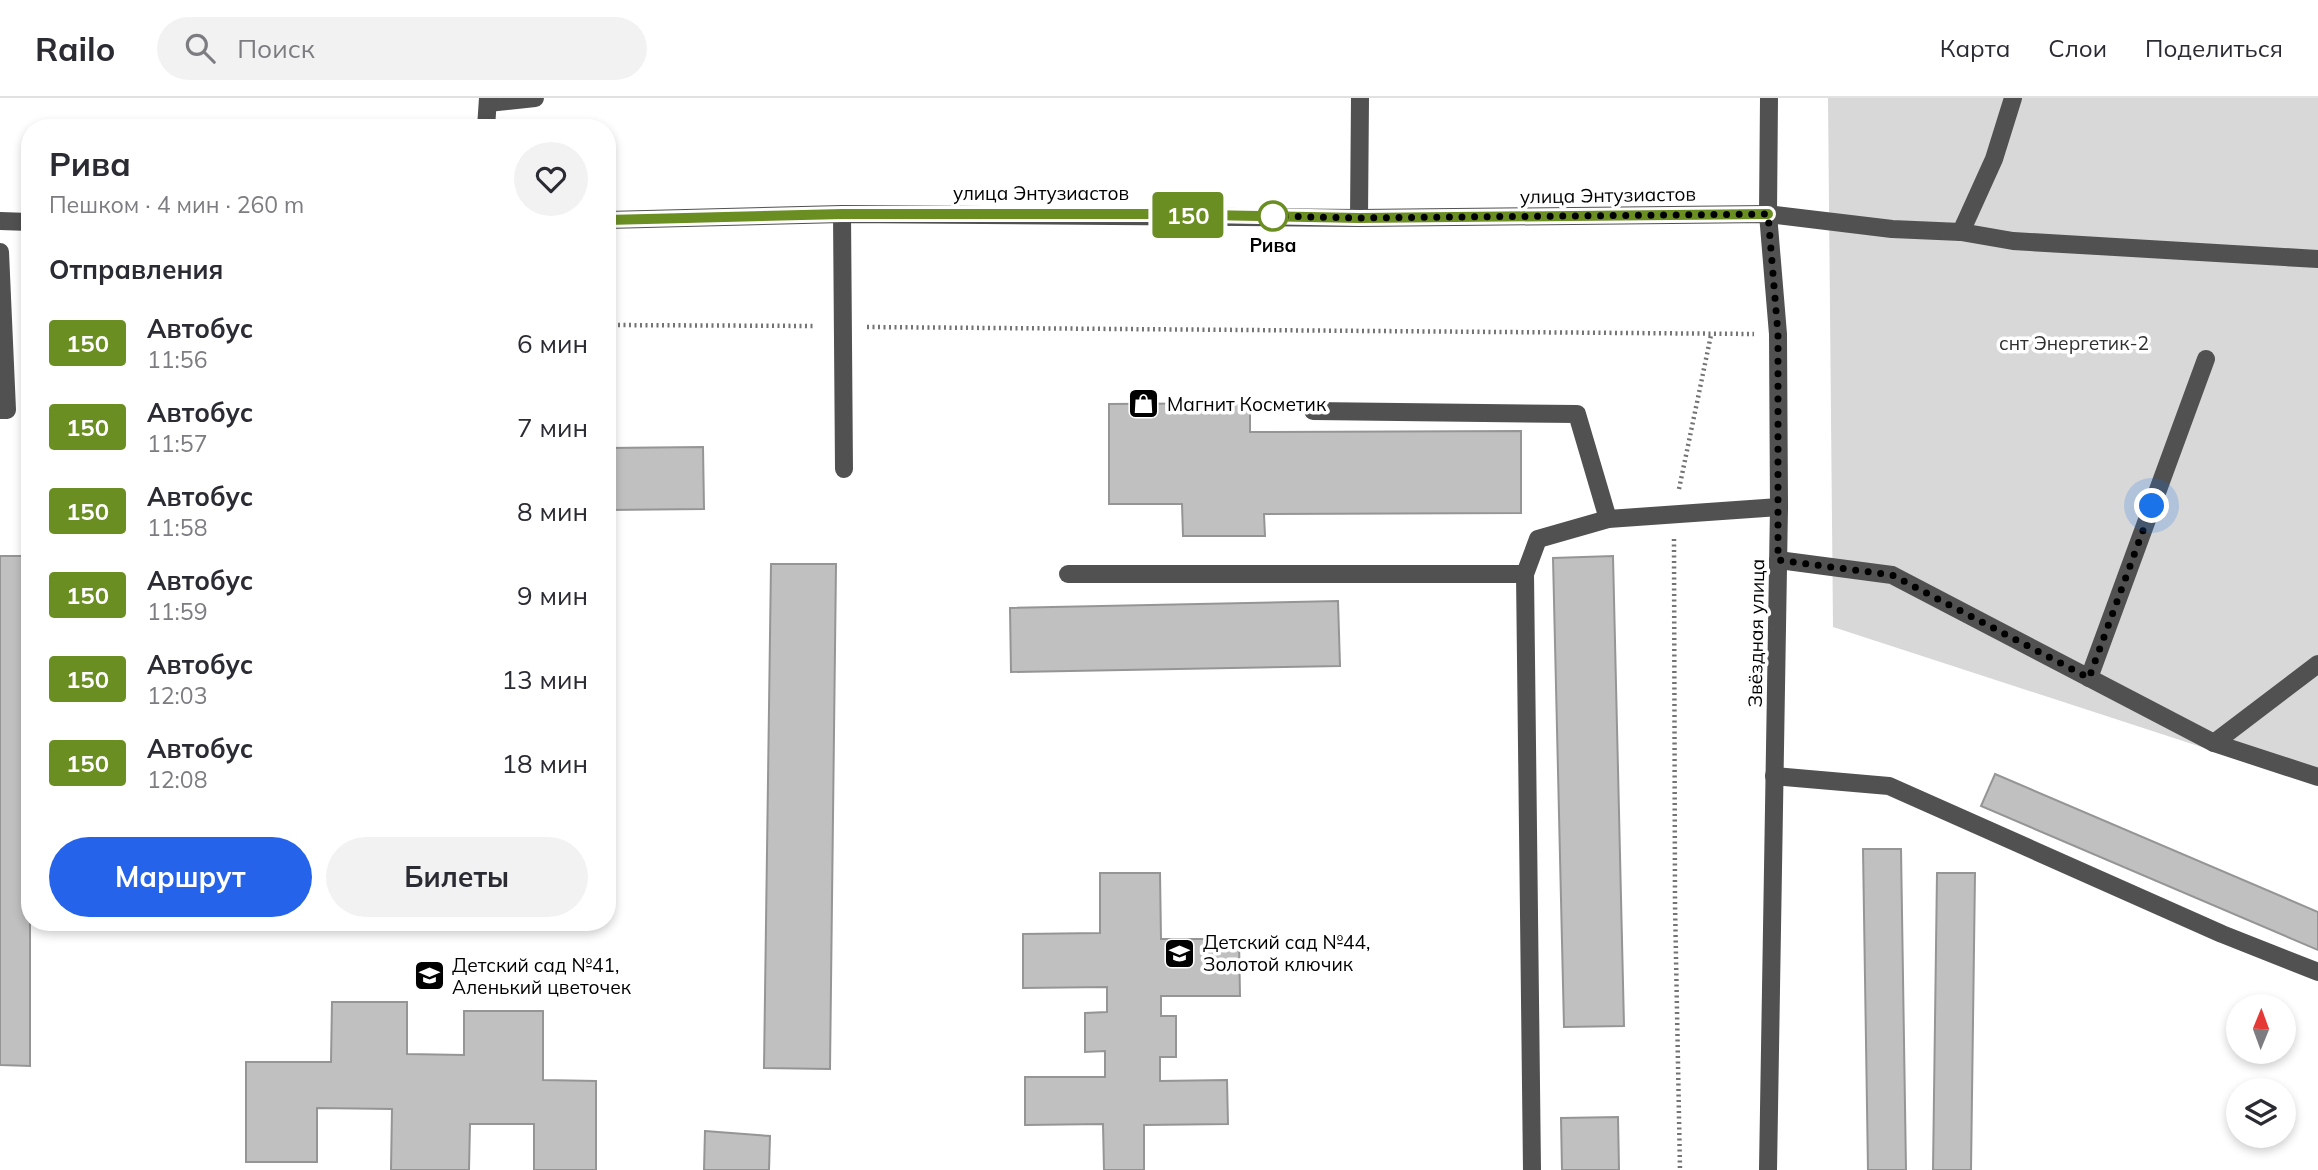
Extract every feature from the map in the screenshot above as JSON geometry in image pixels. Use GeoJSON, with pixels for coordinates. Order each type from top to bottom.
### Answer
{"type":"FeatureCollection","features":[{"type":"Feature","properties":{"kind":"street"},"geometry":{"type":"LineString","coordinates":[[487,119],[488,100],[535,98]]}},
{"type":"Feature","properties":{"kind":"street"},"geometry":{"type":"LineString","coordinates":[[1359,218],[1360,98]]}},
{"type":"Feature","properties":{"kind":"street","name":"Звёздная улица"},"geometry":{"type":"LineString","coordinates":[[1768,1170],[1779,507],[1778,334],[1768,214],[1769,98]]}},
{"type":"Feature","properties":{"kind":"street"},"geometry":{"type":"LineString","coordinates":[[1961,232],[1994,159],[2013,98]]}},
{"type":"Feature","properties":{"kind":"street"},"geometry":{"type":"LineString","coordinates":[[842,214],[844,469]]}},
{"type":"Feature","properties":{"kind":"street","name":"улица Энтузиастов"},"geometry":{"type":"LineString","coordinates":[[616,220],[842,214],[1155,214],[1359,218],[1768,214],[1892,229],[1961,232],[2014,241],[2318,259]]}},
{"type":"Feature","properties":{"kind":"street"},"geometry":{"type":"LineString","coordinates":[[0,221],[21,222]]}},
{"type":"Feature","properties":{"kind":"street"},"geometry":{"type":"LineString","coordinates":[[0,252],[6,410],[0,410]]}},
{"type":"Feature","properties":{"kind":"street"},"geometry":{"type":"LineString","coordinates":[[2089,678],[2206,359]]}},
{"type":"Feature","properties":{"kind":"street"},"geometry":{"type":"LineString","coordinates":[[1312,411],[1577,414],[1608,519]]}},
{"type":"Feature","properties":{"kind":"street"},"geometry":{"type":"LineString","coordinates":[[1532,1170],[1525,574],[1538,539],[1608,519],[1779,507]]}},
{"type":"Feature","properties":{"kind":"street"},"geometry":{"type":"LineString","coordinates":[[1778,560],[1892,575],[2214,743],[2318,777]]}},
{"type":"Feature","properties":{"kind":"street"},"geometry":{"type":"LineString","coordinates":[[1068,574],[1525,574]]}},
{"type":"Feature","properties":{"kind":"street"},"geometry":{"type":"LineString","coordinates":[[2214,743],[2318,664]]}},
{"type":"Feature","properties":{"kind":"street"},"geometry":{"type":"LineString","coordinates":[[1774,776],[1889,786],[2222,934],[2318,972]]}},
{"type":"Feature","properties":{"kind":"path"},"geometry":{"type":"LineString","coordinates":[[616,325],[1778,334]]}},
{"type":"Feature","properties":{"kind":"path"},"geometry":{"type":"LineString","coordinates":[[1680,1170],[1675,904],[1674,514],[1711,335]]}},
{"type":"Feature","properties":{"kind":"green space","name":"снт Энергетик-2"},"geometry":{"type":"Polygon","coordinates":[[[1828,98],[2318,98],[2318,785],[1833,627],[1828,98]]]}},
{"type":"Feature","properties":{"kind":"building"},"geometry":{"type":"Polygon","coordinates":[[[1250,403],[1250,432],[1521,431],[1521,513],[1264,514],[1265,536],[1183,536],[1182,504],[1109,504],[1109,404],[1250,403]]]}},
{"type":"Feature","properties":{"kind":"building"},"geometry":{"type":"Polygon","coordinates":[[[703,447],[704,509],[616,510],[616,448],[703,447]]]}},
{"type":"Feature","properties":{"kind":"building"},"geometry":{"type":"Polygon","coordinates":[[[0,556],[21,556],[21,931],[30,931],[30,1066],[0,1065],[0,556]]]}},
{"type":"Feature","properties":{"kind":"building"},"geometry":{"type":"Polygon","coordinates":[[[1613,556],[1624,1026],[1564,1027],[1553,558],[1613,556]]]}},
{"type":"Feature","properties":{"kind":"building"},"geometry":{"type":"Polygon","coordinates":[[[771,564],[836,564],[830,1069],[764,1068],[771,564]]]}},
{"type":"Feature","properties":{"kind":"building"},"geometry":{"type":"Polygon","coordinates":[[[1338,601],[1340,666],[1011,672],[1010,608],[1338,601]]]}},
{"type":"Feature","properties":{"kind":"building"},"geometry":{"type":"Polygon","coordinates":[[[1995,774],[2318,912],[2318,950],[1981,806],[1995,774]]]}},
{"type":"Feature","properties":{"kind":"building"},"geometry":{"type":"Polygon","coordinates":[[[1863,849],[1901,849],[1906,1170],[1868,1170],[1863,849]]]}},
{"type":"Feature","properties":{"kind":"building"},"geometry":{"type":"Polygon","coordinates":[[[1100,873],[1160,873],[1161,939],[1239,939],[1240,996],[1161,996],[1161,1016],[1176,1016],[1176,1057],[1160,1057],[1160,1081],[1227,1080],[1228,1124],[1144,1125],[1144,1170],[1104,1170],[1103,1124],[1025,1125],[1025,1077],[1105,1077],[1105,1051],[1085,1052],[1085,1013],[1107,1012],[1107,987],[1023,988],[1023,934],[1100,933],[1100,873]]]}},
{"type":"Feature","properties":{"kind":"building"},"geometry":{"type":"Polygon","coordinates":[[[1937,873],[1975,873],[1971,1170],[1933,1170],[1937,873]]]}},
{"type":"Feature","properties":{"kind":"building"},"geometry":{"type":"Polygon","coordinates":[[[332,1002],[407,1002],[407,1054],[464,1055],[464,1011],[543,1011],[543,1080],[596,1081],[596,1170],[534,1170],[534,1124],[470,1124],[469,1170],[391,1170],[392,1109],[317,1108],[317,1162],[246,1162],[246,1062],[331,1062],[332,1002]]]}},
{"type":"Feature","properties":{"kind":"building"},"geometry":{"type":"Polygon","coordinates":[[[1618,1117],[1619,1170],[1562,1170],[1561,1118],[1618,1117]]]}},
{"type":"Feature","properties":{"kind":"building"},"geometry":{"type":"Polygon","coordinates":[[[705,1131],[770,1136],[769,1170],[704,1170],[705,1131]]]}},
{"type":"Feature","properties":{"kind":"bus line","name":"150"},"geometry":{"type":"LineString","coordinates":[[616,220],[842,214],[1155,214],[1359,218],[1768,214]]}},
{"type":"Feature","properties":{"kind":"place","name":"Рива"},"geometry":{"type":"Point","coordinates":[1273,216]}},
{"type":"Feature","properties":{"kind":"place","name":"Магнит Косметик"},"geometry":{"type":"Point","coordinates":[1144,404]}},
{"type":"Feature","properties":{"kind":"place","name":"Детский сад №44, Золотой ключик"},"geometry":{"type":"Point","coordinates":[1180,953]}},
{"type":"Feature","properties":{"kind":"place","name":"Детский сад №41, Аленький цветочек"},"geometry":{"type":"Point","coordinates":[429,976]}},
{"type":"Feature","properties":{"kind":"route"},"geometry":{"type":"LineString","coordinates":[[1273,216],[1359,218],[1768,214],[1778,334],[1778,560],[1892,575],[2089,678],[2152,506]]}}]}
